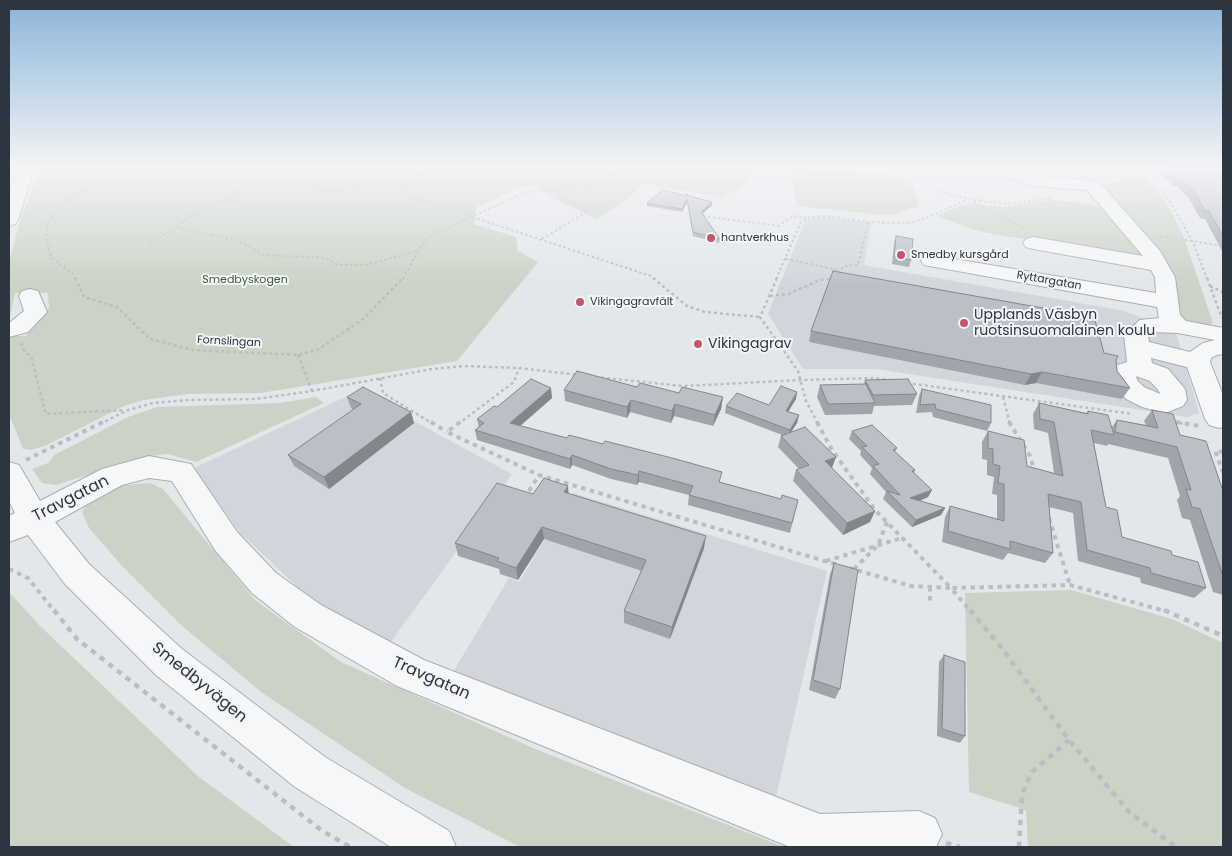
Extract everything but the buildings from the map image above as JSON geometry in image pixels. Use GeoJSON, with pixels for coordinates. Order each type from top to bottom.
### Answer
{"type":"FeatureCollection","features":[{"type":"Feature","properties":{"kind":"street"},"geometry":{"type":"LineString","coordinates":[[9,220],[13,208]]}},
{"type":"Feature","properties":{"kind":"street"},"geometry":{"type":"LineString","coordinates":[[1112,208],[1150,251],[1165,277],[1169,316],[1178,326]]}},
{"type":"Feature","properties":{"kind":"street"},"geometry":{"type":"LineString","coordinates":[[1033,243],[1158,265]]}},
{"type":"Feature","properties":{"kind":"street","name":"Ryttargatan"},"geometry":{"type":"LineString","coordinates":[[931,261],[1168,302]]}},
{"type":"Feature","properties":{"kind":"street"},"geometry":{"type":"LineString","coordinates":[[14,329],[36,312],[30,296]]}},
{"type":"Feature","properties":{"kind":"street"},"geometry":{"type":"LineString","coordinates":[[1198,362],[1139,357],[1136,334],[1148,325],[1178,326],[1223,335]]}},
{"type":"Feature","properties":{"kind":"street"},"geometry":{"type":"LineString","coordinates":[[1218,420],[1198,362],[1200,355],[1211,348],[1223,348]]}},
{"type":"Feature","properties":{"kind":"street","name":"Smedbyvägen"},"geometry":{"type":"LineString","coordinates":[[17,466],[22,524],[169,662],[310,772],[432,847]]}},
{"type":"Feature","properties":{"kind":"street","name":"Travgatan"},"geometry":{"type":"LineString","coordinates":[[22,524],[112,477],[150,467],[181,472],[226,541],[264,583],[308,616],[410,673],[820,836],[919,834]]}},
{"type":"Feature","properties":{"kind":"path","name":"Fornslingan"},"geometry":{"type":"LineString","coordinates":[[63,208],[47,222],[46,236],[51,257],[73,274],[84,297],[117,307],[150,339],[194,350],[298,355],[319,349],[363,319],[401,282],[418,251],[430,236],[491,208]]}},
{"type":"Feature","properties":{"kind":"path"},"geometry":{"type":"LineString","coordinates":[[150,243],[176,228],[198,211],[207,208]]}},
{"type":"Feature","properties":{"kind":"path"},"geometry":{"type":"LineString","coordinates":[[449,208],[651,276],[687,306],[705,312],[760,317],[798,371],[806,400],[832,450],[875,510],[951,588],[1001,647],[1068,740],[1129,812],[1176,847]]}},
{"type":"Feature","properties":{"kind":"path"},"geometry":{"type":"LineString","coordinates":[[541,240],[590,210],[585,208]]}},
{"type":"Feature","properties":{"kind":"path"},"geometry":{"type":"LineString","coordinates":[[703,216],[720,216],[779,226],[793,216],[808,218],[825,216],[868,222],[896,223],[921,220],[949,208]]}},
{"type":"Feature","properties":{"kind":"path"},"geometry":{"type":"LineString","coordinates":[[1173,208],[1193,242],[1223,321]]}},
{"type":"Feature","properties":{"kind":"path"},"geometry":{"type":"LineString","coordinates":[[760,317],[801,222],[808,218]]}},
{"type":"Feature","properties":{"kind":"path"},"geometry":{"type":"LineString","coordinates":[[769,296],[789,294],[819,280],[833,279],[844,266],[858,265],[868,222]]}},
{"type":"Feature","properties":{"kind":"path"},"geometry":{"type":"LineString","coordinates":[[176,228],[237,240],[264,255],[324,258],[339,265],[367,265],[418,251]]}},
{"type":"Feature","properties":{"kind":"path"},"geometry":{"type":"LineString","coordinates":[[1133,232],[1223,246]]}},
{"type":"Feature","properties":{"kind":"path"},"geometry":{"type":"LineString","coordinates":[[786,259],[839,270]]}},
{"type":"Feature","properties":{"kind":"path"},"geometry":{"type":"LineString","coordinates":[[1209,286],[1223,292]]}},
{"type":"Feature","properties":{"kind":"path"},"geometry":{"type":"LineString","coordinates":[[14,329],[22,348],[31,357],[46,414],[128,410],[153,403],[188,400],[256,399],[312,391],[432,369],[464,366],[519,368],[584,375]]}},
{"type":"Feature","properties":{"kind":"path"},"geometry":{"type":"LineString","coordinates":[[298,355],[312,391]]}},
{"type":"Feature","properties":{"kind":"path"},"geometry":{"type":"LineString","coordinates":[[448,432],[514,382],[519,368]]}},
{"type":"Feature","properties":{"kind":"path"},"geometry":{"type":"LineString","coordinates":[[593,376],[683,386],[875,378],[895,381]]}},
{"type":"Feature","properties":{"kind":"path"},"geometry":{"type":"LineString","coordinates":[[380,378],[383,393],[448,432],[539,475],[911,586],[951,588],[1070,585],[1170,612],[1223,636]]}},
{"type":"Feature","properties":{"kind":"path"},"geometry":{"type":"LineString","coordinates":[[905,382],[1003,397],[1105,409],[1141,416]]}},
{"type":"Feature","properties":{"kind":"path"},"geometry":{"type":"LineString","coordinates":[[1003,397],[1008,420],[1030,456],[1036,475]]}},
{"type":"Feature","properties":{"kind":"path"},"geometry":{"type":"LineString","coordinates":[[17,466],[128,410]]}},
{"type":"Feature","properties":{"kind":"path"},"geometry":{"type":"LineString","coordinates":[[1167,421],[1222,430],[1218,420]]}},
{"type":"Feature","properties":{"kind":"path"},"geometry":{"type":"LineString","coordinates":[[1223,452],[1215,450],[1223,472]]}},
{"type":"Feature","properties":{"kind":"path"},"geometry":{"type":"LineString","coordinates":[[529,491],[539,475]]}},
{"type":"Feature","properties":{"kind":"path"},"geometry":{"type":"LineString","coordinates":[[1047,511],[1070,585]]}},
{"type":"Feature","properties":{"kind":"path"},"geometry":{"type":"LineString","coordinates":[[854,569],[878,545],[887,522]]}},
{"type":"Feature","properties":{"kind":"path"},"geometry":{"type":"LineString","coordinates":[[825,561],[902,538]]}},
{"type":"Feature","properties":{"kind":"path"},"geometry":{"type":"LineString","coordinates":[[9,569],[28,578],[78,640],[321,830],[350,847]]}},
{"type":"Feature","properties":{"kind":"path"},"geometry":{"type":"LineString","coordinates":[[930,588],[930,601]]}},
{"type":"Feature","properties":{"kind":"path"},"geometry":{"type":"LineString","coordinates":[[1019,847],[1022,794],[1032,772],[1068,740]]}},
{"type":"Feature","properties":{"kind":"shaded area","name":"Upplands Väsbyn ruotsinsuomalainen koulu"},"geometry":{"type":"Polygon","coordinates":[[[824,217],[871,223],[864,265],[1125,311],[1176,332],[1199,413],[1187,417],[876,369],[803,369],[768,314],[805,220],[824,217]]]}},
{"type":"Feature","properties":{"kind":"shaded area"},"geometry":{"type":"Polygon","coordinates":[[[358,391],[512,474],[391,642],[309,598],[239,532],[194,468],[358,391]]]}},
{"type":"Feature","properties":{"kind":"shaded area"},"geometry":{"type":"Polygon","coordinates":[[[573,493],[827,571],[774,806],[453,672],[509,578],[519,582],[573,493]]]}},
{"type":"Feature","properties":{"kind":"green space","name":"Smedbyskogen"},"geometry":{"type":"Polygon","coordinates":[[[25,208],[477,208],[474,224],[516,237],[518,251],[538,262],[457,361],[261,393],[188,394],[144,400],[124,406],[47,445],[31,450],[23,449],[9,414],[9,336],[26,336],[49,308],[48,293],[15,293],[9,322],[9,262],[25,208]]]}},
{"type":"Feature","properties":{"kind":"green space","name":"Smedbyskogen"},"geometry":{"type":"Polygon","coordinates":[[[573,208],[615,208],[596,219],[573,208]]]}},
{"type":"Feature","properties":{"kind":"green space"},"geometry":{"type":"Polygon","coordinates":[[[815,208],[913,208],[896,214],[881,215],[815,208]]]}},
{"type":"Feature","properties":{"kind":"green space"},"geometry":{"type":"Polygon","coordinates":[[[955,208],[1106,208],[1144,256],[1136,259],[978,231],[936,216],[955,208]]]}},
{"type":"Feature","properties":{"kind":"green space"},"geometry":{"type":"Polygon","coordinates":[[[1114,208],[1169,208],[1183,235],[1213,323],[1207,326],[1186,323],[1175,314],[1169,279],[1114,208]]]}},
{"type":"Feature","properties":{"kind":"green space"},"geometry":{"type":"Polygon","coordinates":[[[316,397],[324,403],[196,462],[168,454],[148,456],[56,485],[42,483],[32,469],[48,463],[54,455],[128,417],[157,407],[280,403],[316,397]]]}},
{"type":"Feature","properties":{"kind":"green space"},"geometry":{"type":"Polygon","coordinates":[[[150,483],[163,489],[255,600],[341,662],[535,749],[784,847],[520,847],[405,788],[261,692],[182,626],[122,566],[89,528],[82,512],[92,498],[116,486],[150,483]]]}},
{"type":"Feature","properties":{"kind":"green space"},"geometry":{"type":"Polygon","coordinates":[[[1071,590],[1172,619],[1223,643],[1223,847],[1028,847],[1026,810],[969,792],[965,593],[1071,590]]]}},
{"type":"Feature","properties":{"kind":"green space"},"geometry":{"type":"Polygon","coordinates":[[[9,592],[39,625],[199,777],[294,847],[9,847],[9,592]]]}},
{"type":"Feature","properties":{"kind":"place","name":"hantverkhus"},"geometry":{"type":"Point","coordinates":[711,238]}},
{"type":"Feature","properties":{"kind":"place","name":"Smedby kursgård"},"geometry":{"type":"Point","coordinates":[901,255]}},
{"type":"Feature","properties":{"kind":"place","name":"Vikingagravfält"},"geometry":{"type":"Point","coordinates":[580,302]}},
{"type":"Feature","properties":{"kind":"place","name":"Upplands Väsbyn ruotsinsuomalainen koulu"},"geometry":{"type":"Point","coordinates":[964,323]}},
{"type":"Feature","properties":{"kind":"place","name":"Vikingagrav"},"geometry":{"type":"Point","coordinates":[698,344]}}]}
